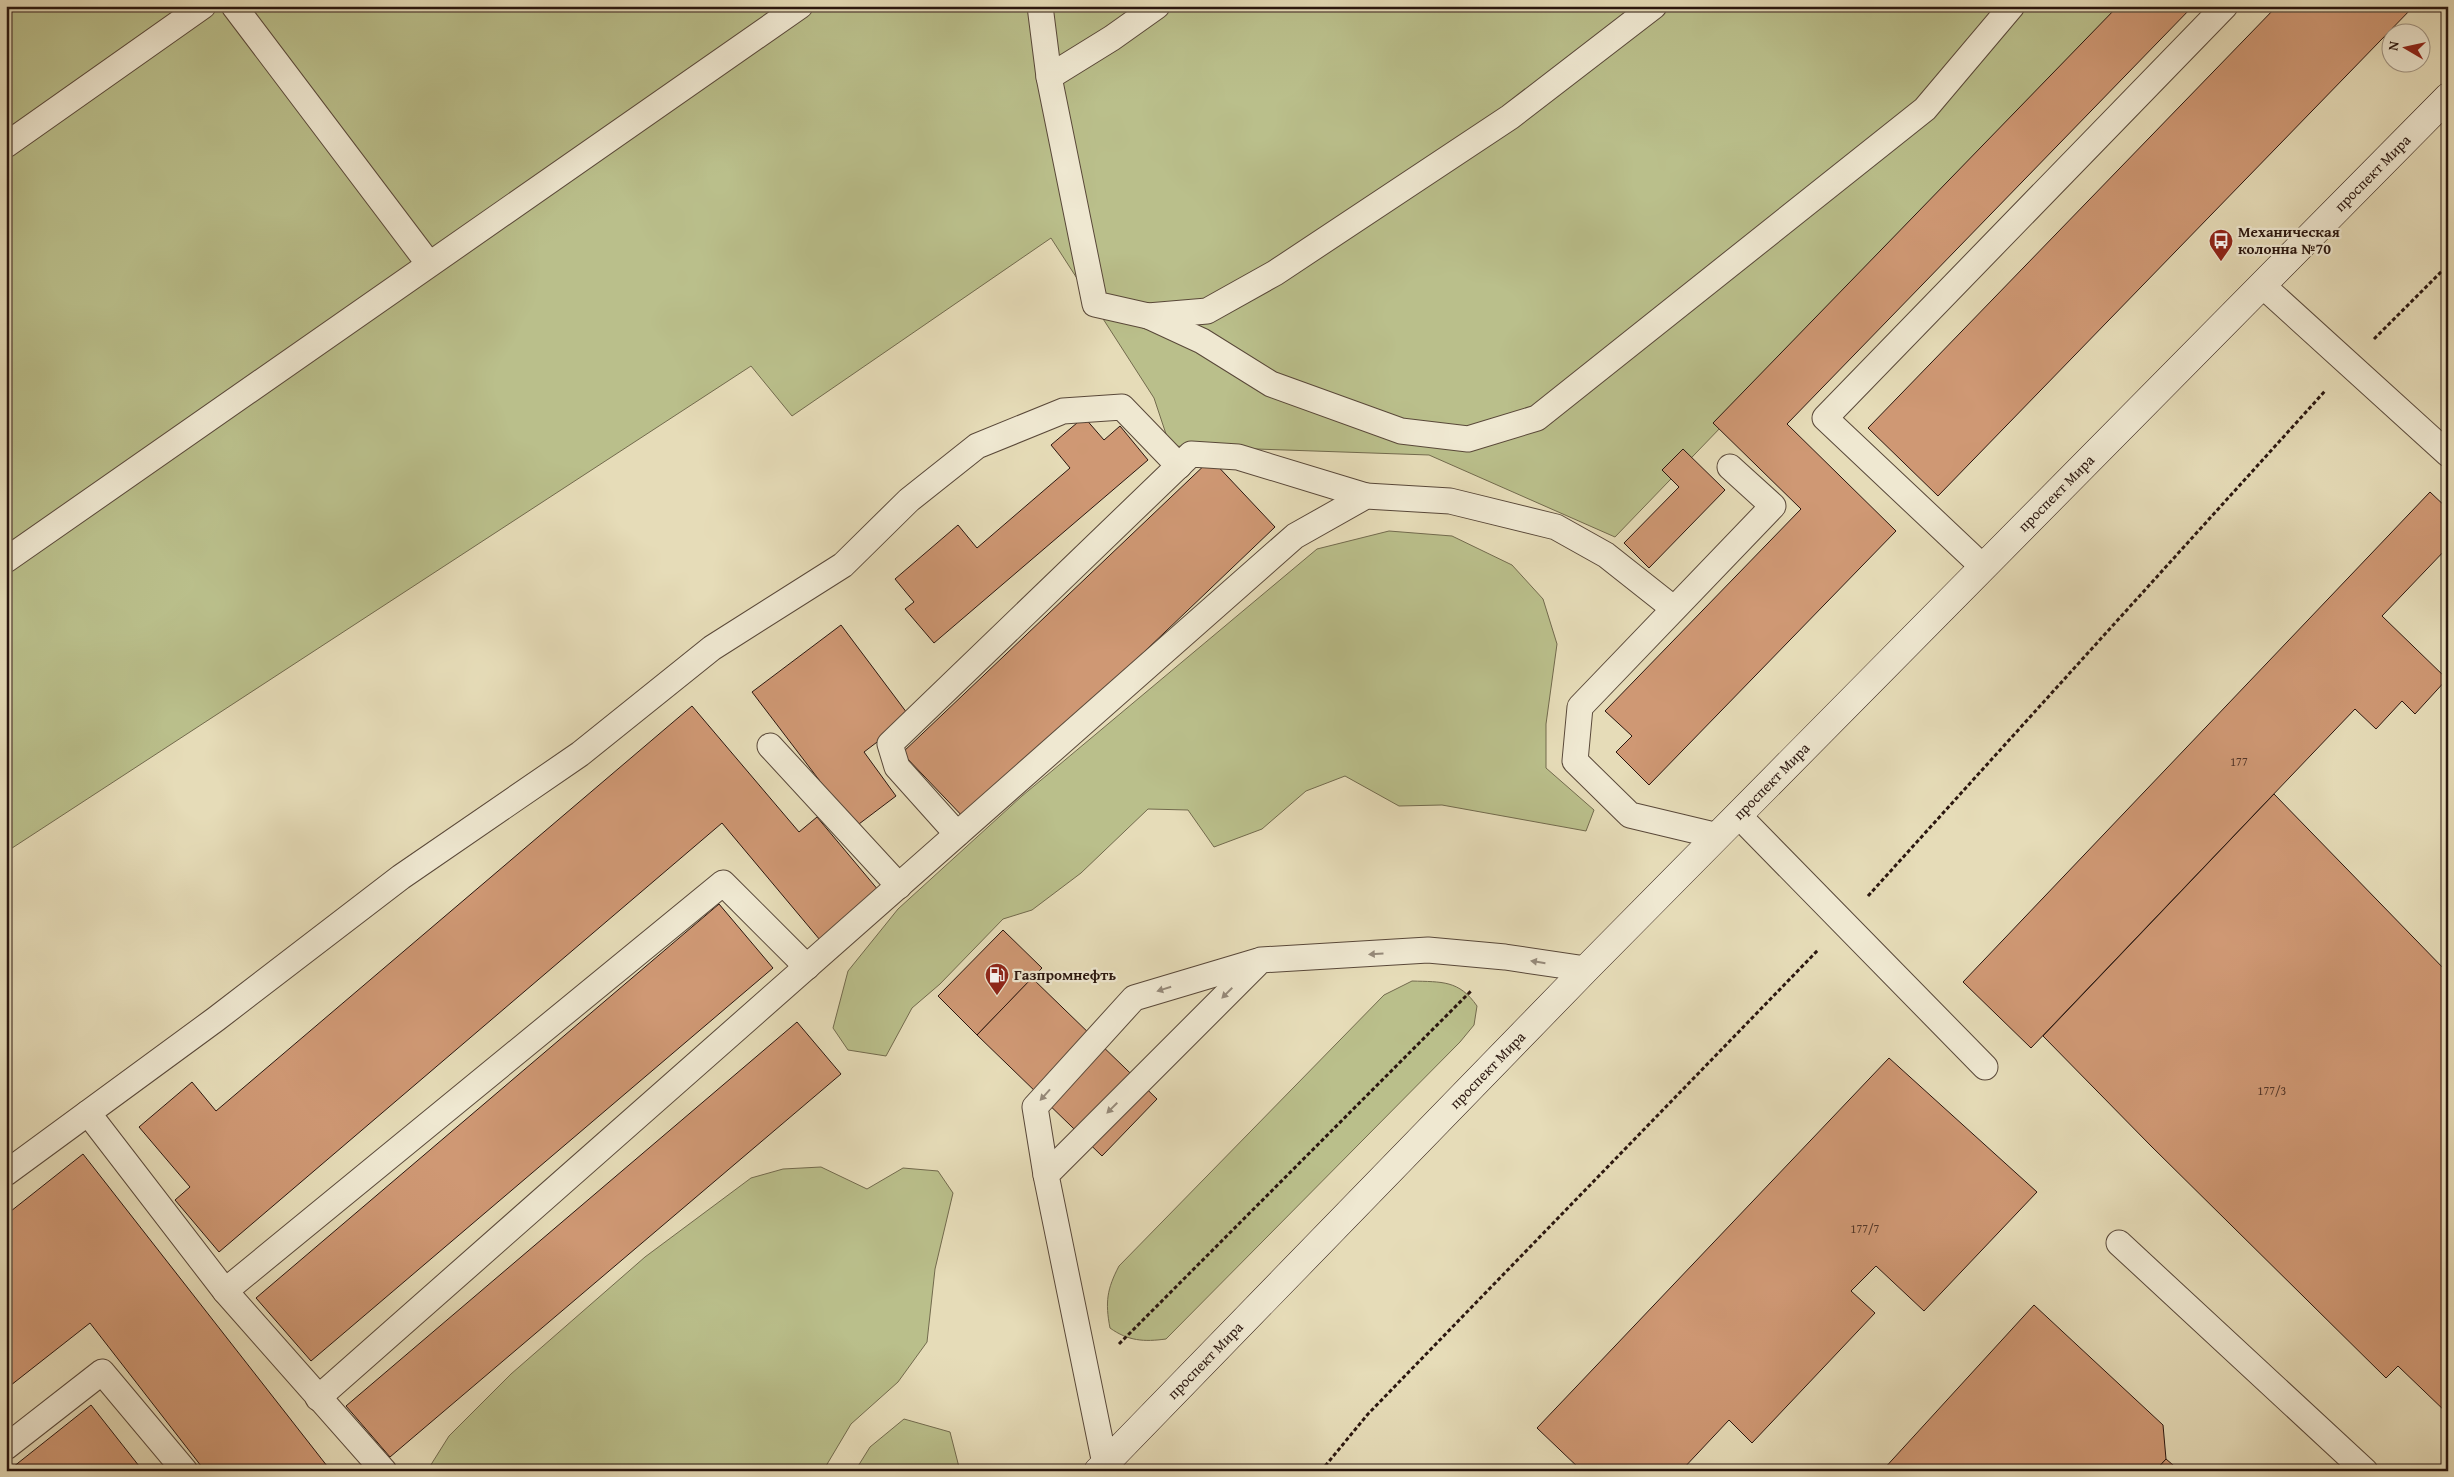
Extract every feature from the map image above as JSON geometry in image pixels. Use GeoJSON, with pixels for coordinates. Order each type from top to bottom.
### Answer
{"type":"FeatureCollection","features":[{"type":"Feature","properties":{"kind":"street","name":"проспект Мира"},"geometry":{"type":"LineString","coordinates":[[1102,1467],[1586,969],[2448,97]]}},
{"type":"Feature","properties":{"kind":"lane"},"geometry":{"type":"LineString","coordinates":[[6,145],[203,6]]}},
{"type":"Feature","properties":{"kind":"lane"},"geometry":{"type":"LineString","coordinates":[[234,6],[429,264]]}},
{"type":"Feature","properties":{"kind":"lane"},"geometry":{"type":"LineString","coordinates":[[6,560],[800,6]]}},
{"type":"Feature","properties":{"kind":"lane"},"geometry":{"type":"LineString","coordinates":[[1040,6],[1049,77],[1095,304],[1148,316],[1202,340],[1271,384],[1401,431],[1468,438],[1537,418],[1925,109],[2012,6]]}},
{"type":"Feature","properties":{"kind":"lane"},"geometry":{"type":"LineString","coordinates":[[1049,77],[1112,38],[1157,6]]}},
{"type":"Feature","properties":{"kind":"lane"},"geometry":{"type":"LineString","coordinates":[[1148,316],[1207,311],[1275,273],[1510,117],[1654,6]]}},
{"type":"Feature","properties":{"kind":"lane"},"geometry":{"type":"LineString","coordinates":[[1983,567],[1825,418],[2225,6]]}},
{"type":"Feature","properties":{"kind":"lane"},"geometry":{"type":"LineString","coordinates":[[2262,285],[2448,454]]}},
{"type":"Feature","properties":{"kind":"lane"},"geometry":{"type":"LineString","coordinates":[[6,1173],[216,1019],[401,877],[580,754],[712,648],[843,565],[909,500],[977,446],[1063,411],[1122,407],[1180,466]]}},
{"type":"Feature","properties":{"kind":"lane"},"geometry":{"type":"LineString","coordinates":[[957,834],[897,767],[890,744],[1191,454],[1238,458],[1366,496],[1450,501],[1556,527],[1606,555],[1674,608]]}},
{"type":"Feature","properties":{"kind":"lane"},"geometry":{"type":"LineString","coordinates":[[1718,836],[1630,815],[1575,761],[1580,707],[1773,506],[1730,467]]}},
{"type":"Feature","properties":{"kind":"lane"},"geometry":{"type":"LineString","coordinates":[[318,1398],[1295,536],[1366,496]]}},
{"type":"Feature","properties":{"kind":"lane"},"geometry":{"type":"LineString","coordinates":[[770,746],[899,886]]}},
{"type":"Feature","properties":{"kind":"lane"},"geometry":{"type":"LineString","coordinates":[[1738,815],[1985,1067]]}},
{"type":"Feature","properties":{"kind":"lane"},"geometry":{"type":"LineString","coordinates":[[225,1291],[723,883],[807,967]]}},
{"type":"Feature","properties":{"kind":"lane"},"geometry":{"type":"LineString","coordinates":[[1102,1467],[1087,1377],[1046,1175],[1035,1107],[1134,998],[1261,960],[1428,950],[1505,957],[1586,969]]}},
{"type":"Feature","properties":{"kind":"lane"},"geometry":{"type":"LineString","coordinates":[[1046,1175],[1261,960]]}},
{"type":"Feature","properties":{"kind":"lane"},"geometry":{"type":"LineString","coordinates":[[88,1113],[225,1291],[384,1471]]}},
{"type":"Feature","properties":{"kind":"lane"},"geometry":{"type":"LineString","coordinates":[[2119,1243],[2365,1471]]}},
{"type":"Feature","properties":{"kind":"lane"},"geometry":{"type":"LineString","coordinates":[[6,1447],[102,1372],[185,1471]]}},
{"type":"Feature","properties":{"kind":"path"},"geometry":{"type":"LineString","coordinates":[[1320,1471],[1368,1414],[1844,923],[2349,364],[2448,265]]}},
{"type":"Feature","properties":{"kind":"path"},"geometry":{"type":"LineString","coordinates":[[1087,1377],[1505,957]]}},
{"type":"Feature","properties":{"kind":"green space"},"geometry":{"type":"Polygon","coordinates":[[[6,6],[2127,6],[1615,537],[1429,455],[1170,446],[1154,398],[1051,238],[792,416],[751,366],[6,852],[6,6]]]}},
{"type":"Feature","properties":{"kind":"green space"},"geometry":{"type":"Polygon","coordinates":[[[1389,531],[1452,536],[1512,565],[1543,599],[1557,644],[1546,724],[1546,768],[1594,810],[1586,831],[1442,805],[1399,806],[1345,776],[1306,791],[1262,829],[1214,847],[1188,810],[1148,809],[1081,873],[1032,910],[1003,919],[940,984],[912,1008],[886,1056],[848,1050],[833,1028],[848,971],[898,909],[1022,796],[1317,549],[1389,531]]]}},
{"type":"Feature","properties":{"kind":"green space"},"geometry":{"type":"Polygon","coordinates":[[[1412,981],[1449,984],[1463,991],[1477,1006],[1474,1025],[1460,1042],[1166,1339],[1136,1340],[1123,1336],[1110,1328],[1108,1296],[1119,1266],[1384,995],[1412,981]]]}},
{"type":"Feature","properties":{"kind":"green space"},"geometry":{"type":"Polygon","coordinates":[[[821,1167],[867,1189],[903,1168],[938,1171],[953,1193],[935,1269],[927,1342],[898,1382],[851,1424],[823,1471],[427,1471],[449,1436],[511,1374],[645,1257],[751,1178],[783,1169],[821,1167]]]}},
{"type":"Feature","properties":{"kind":"green space"},"geometry":{"type":"Polygon","coordinates":[[[904,1419],[950,1432],[960,1471],[855,1471],[870,1447],[904,1419]]]}},
{"type":"Feature","properties":{"kind":"building"},"geometry":{"type":"Polygon","coordinates":[[[2118,6],[2193,6],[1787,424],[1896,531],[1649,785],[1616,752],[1632,736],[1605,711],[1801,509],[1713,423],[2118,6]]]}},
{"type":"Feature","properties":{"kind":"building"},"geometry":{"type":"Polygon","coordinates":[[[2277,6],[2414,6],[2398,22],[2382,22],[2382,39],[1938,496],[1868,428],[2277,6]]]}},
{"type":"Feature","properties":{"kind":"building"},"geometry":{"type":"Polygon","coordinates":[[[1084,417],[1104,440],[1120,426],[1148,460],[934,643],[905,609],[914,602],[895,579],[958,525],[977,548],[1070,468],[1051,445],[1084,417]]]}},
{"type":"Feature","properties":{"kind":"building"},"geometry":{"type":"Polygon","coordinates":[[[1683,449],[1725,490],[1649,568],[1624,543],[1679,487],[1662,470],[1683,449]]]}},
{"type":"Feature","properties":{"kind":"building"},"geometry":{"type":"Polygon","coordinates":[[[1211,459],[1275,527],[967,821],[902,753],[1211,459]]]}},
{"type":"Feature","properties":{"kind":"building"},"geometry":{"type":"Polygon","coordinates":[[[2430,492],[2448,509],[2448,547],[2382,616],[2447,679],[2415,714],[2402,701],[2376,729],[2355,709],[2031,1048],[1963,982],[2430,492]]]}},
{"type":"Feature","properties":{"kind":"building"},"geometry":{"type":"Polygon","coordinates":[[[841,625],[910,717],[864,752],[896,796],[855,827],[752,692],[841,625]]]}},
{"type":"Feature","properties":{"kind":"building"},"geometry":{"type":"Polygon","coordinates":[[[692,706],[799,832],[817,817],[879,891],[820,940],[722,823],[219,1252],[175,1200],[190,1187],[139,1127],[192,1082],[216,1111],[692,706]]]}},
{"type":"Feature","properties":{"kind":"building"},"geometry":{"type":"Polygon","coordinates":[[[2274,794],[2448,973],[2448,1414],[2398,1366],[2386,1378],[2151,1146],[2043,1036],[2274,794]]]}},
{"type":"Feature","properties":{"kind":"building"},"geometry":{"type":"Polygon","coordinates":[[[719,904],[773,968],[311,1361],[256,1298],[719,904]]]}},
{"type":"Feature","properties":{"kind":"building"},"geometry":{"type":"Polygon","coordinates":[[[1003,930],[1042,968],[977,1035],[938,996],[1003,930]]]}},
{"type":"Feature","properties":{"kind":"building"},"geometry":{"type":"Polygon","coordinates":[[[1032,978],[1157,1099],[1102,1156],[977,1035],[1032,978]]]}},
{"type":"Feature","properties":{"kind":"building"},"geometry":{"type":"Polygon","coordinates":[[[797,1022],[841,1074],[390,1457],[346,1406],[797,1022]]]}},
{"type":"Feature","properties":{"kind":"building"},"geometry":{"type":"Polygon","coordinates":[[[1889,1058],[2037,1192],[1924,1311],[1876,1266],[1851,1291],[1875,1313],[1752,1443],[1729,1420],[1681,1471],[1582,1471],[1537,1428],[1889,1058]]]}},
{"type":"Feature","properties":{"kind":"building"},"geometry":{"type":"Polygon","coordinates":[[[83,1154],[331,1471],[205,1471],[90,1323],[6,1389],[6,1215],[83,1154]]]}},
{"type":"Feature","properties":{"kind":"building"},"geometry":{"type":"Polygon","coordinates":[[[2034,1305],[2163,1425],[2166,1459],[2155,1471],[1882,1471],[2034,1305]]]}},
{"type":"Feature","properties":{"kind":"building"},"geometry":{"type":"Polygon","coordinates":[[[91,1405],[143,1471],[8,1471],[91,1405]]]}},
{"type":"Feature","properties":{"kind":"building"},"geometry":{"type":"Polygon","coordinates":[[[2166,1459],[2180,1471],[2155,1471],[2166,1459]]]}},
{"type":"Feature","properties":{"kind":"building"},"geometry":{"type":"Polygon","coordinates":[[[2448,1463],[2448,1471],[2441,1471],[2448,1463]]]}},
{"type":"Feature","properties":{"kind":"place","name":"Механическая колонна №70"},"geometry":{"type":"Point","coordinates":[2221,262]}},
{"type":"Feature","properties":{"kind":"place","name":"Газпромнефть"},"geometry":{"type":"Point","coordinates":[997,996]}}]}
